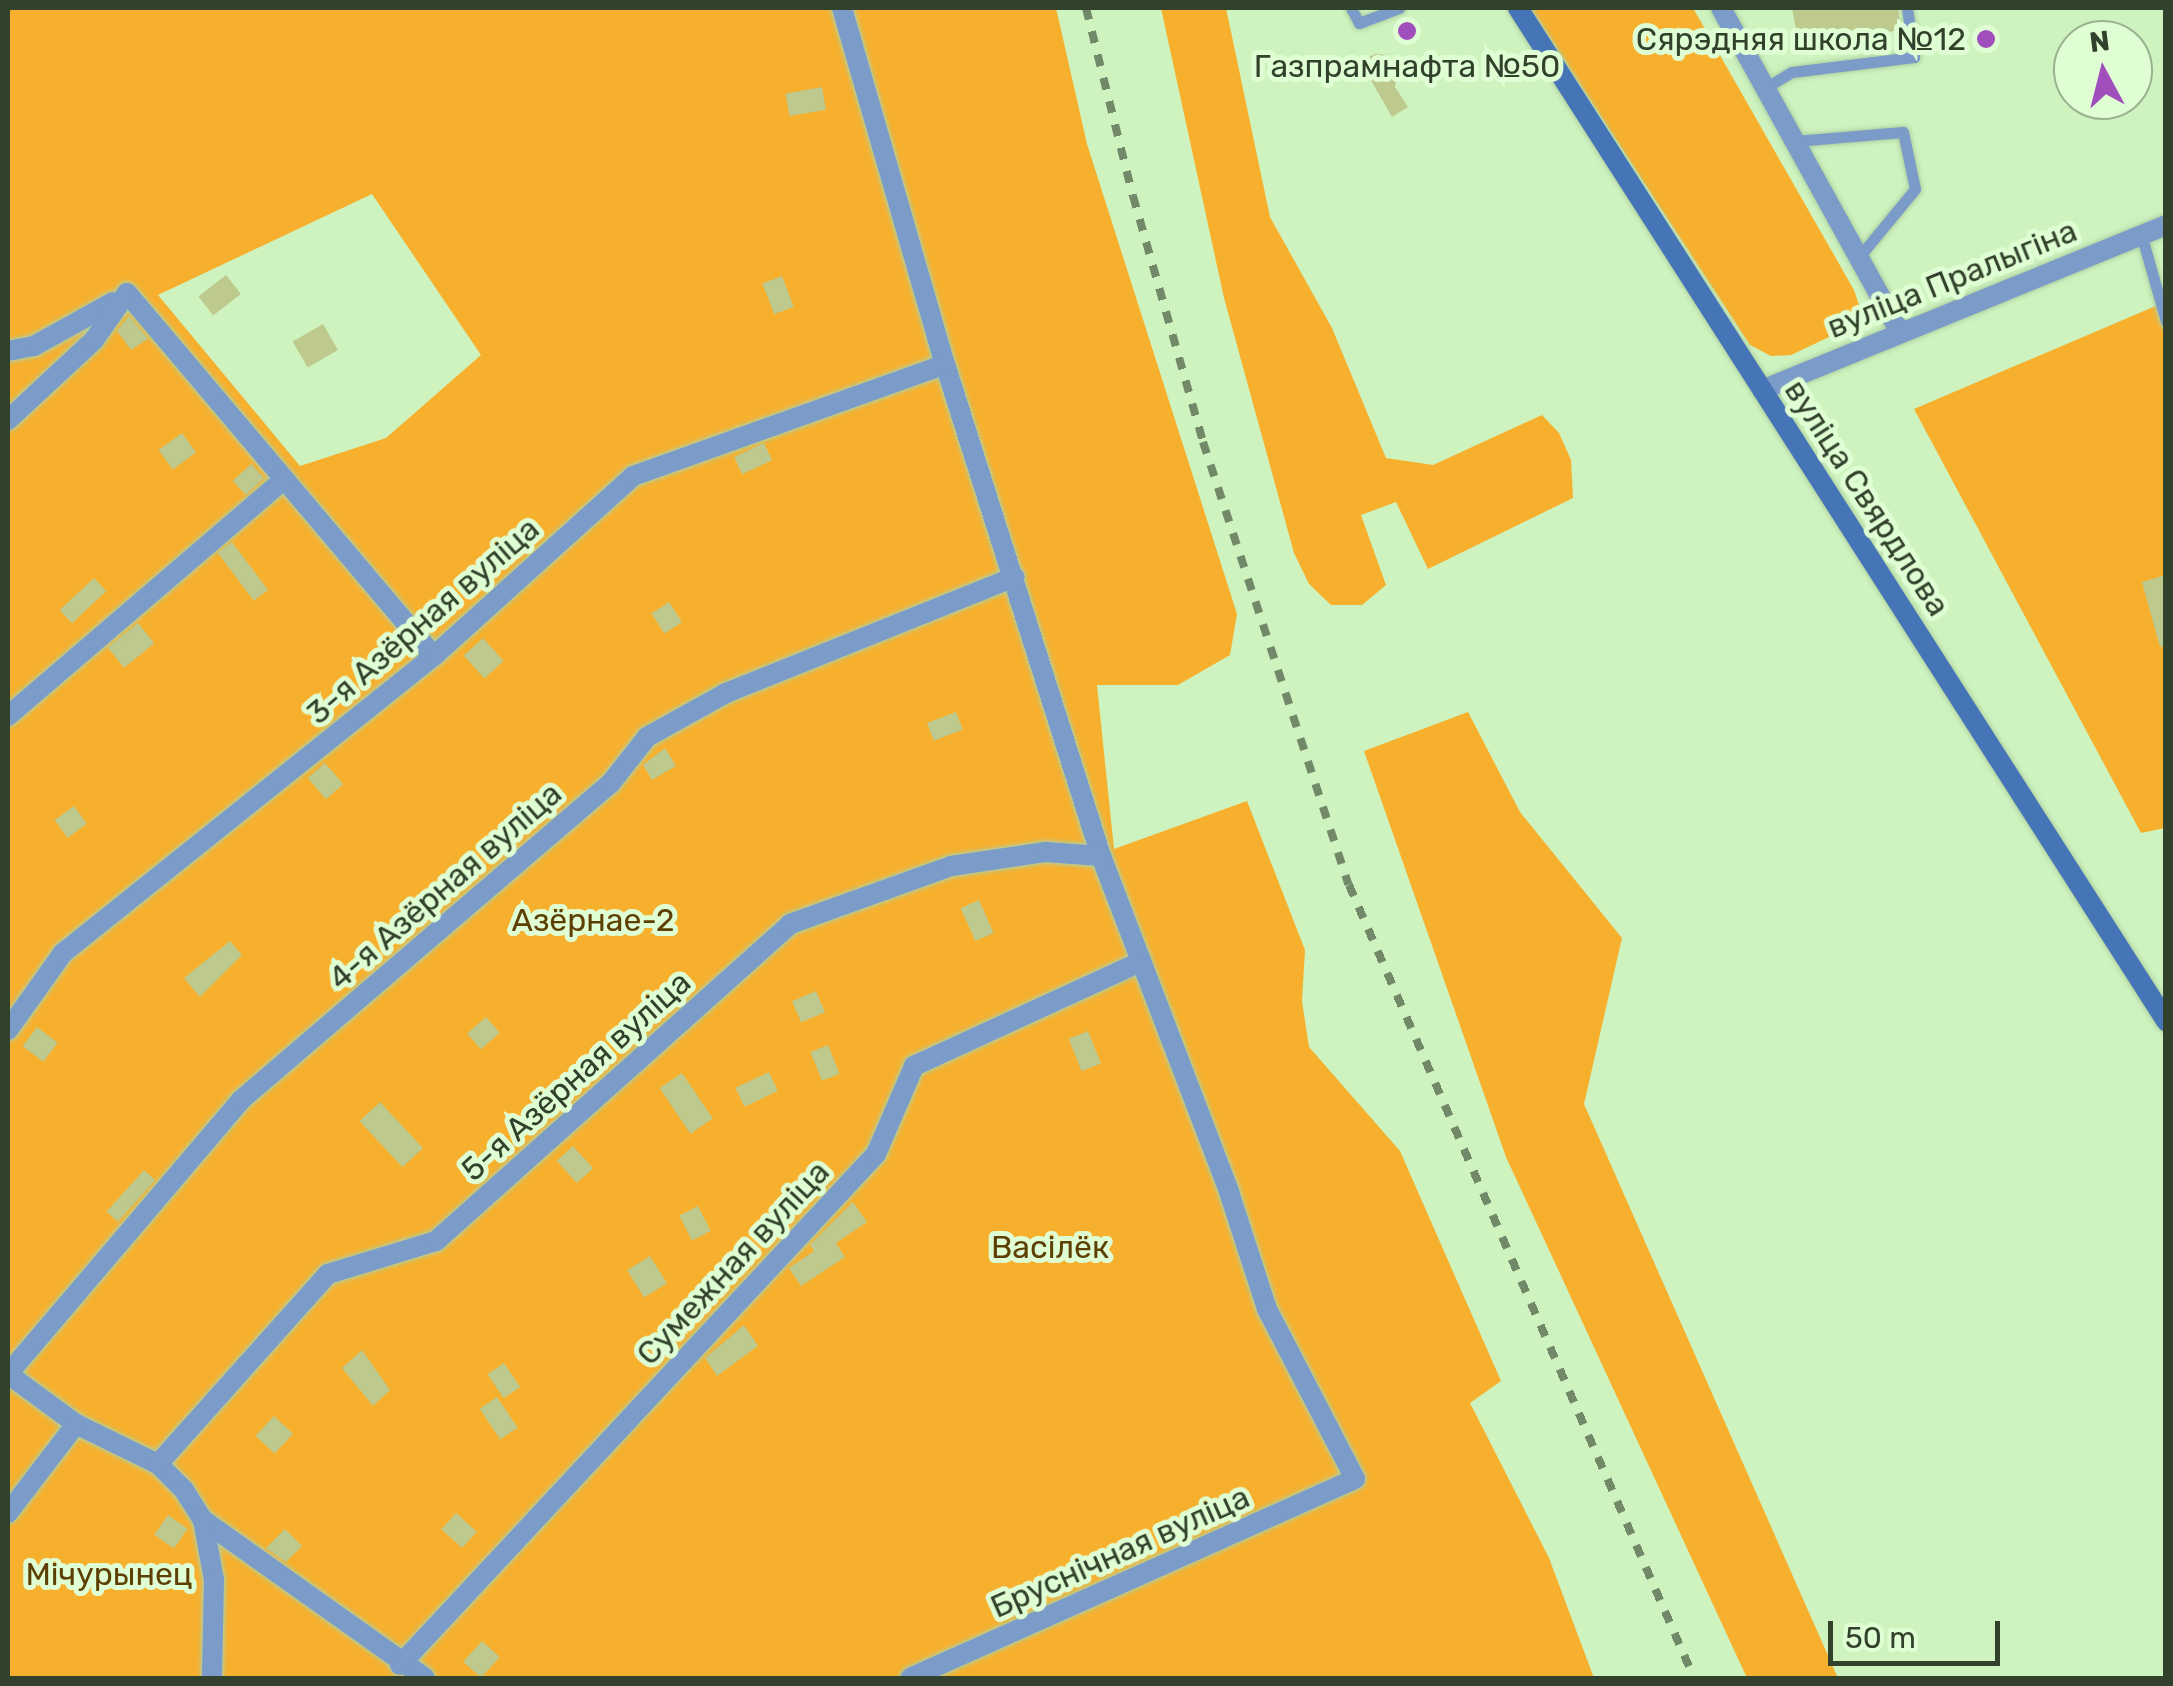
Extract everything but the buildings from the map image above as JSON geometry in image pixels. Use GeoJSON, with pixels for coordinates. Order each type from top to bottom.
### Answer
{"type":"FeatureCollection","features":[{"type":"Feature","properties":{"kind":"main road","name":"вуліца Свярдлова"},"geometry":{"type":"LineString","coordinates":[[1518,8],[2166,1020]]}},
{"type":"Feature","properties":{"kind":"street"},"geometry":{"type":"LineString","coordinates":[[842,8],[945,364],[1138,963]]}},
{"type":"Feature","properties":{"kind":"street"},"geometry":{"type":"LineString","coordinates":[[1721,8],[1900,332]]}},
{"type":"Feature","properties":{"kind":"street","name":"вуліца Пралыгіна"},"geometry":{"type":"LineString","coordinates":[[1762,390],[2166,225]]}},
{"type":"Feature","properties":{"kind":"street"},"geometry":{"type":"LineString","coordinates":[[8,351],[34,346],[128,293]]}},
{"type":"Feature","properties":{"kind":"street"},"geometry":{"type":"LineString","coordinates":[[8,420],[94,340],[128,293]]}},
{"type":"Feature","properties":{"kind":"street"},"geometry":{"type":"LineString","coordinates":[[128,293],[434,656]]}},
{"type":"Feature","properties":{"kind":"street","name":"3-я Азёрная вуліца"},"geometry":{"type":"LineString","coordinates":[[8,1030],[63,953],[434,656],[633,476],[945,364]]}},
{"type":"Feature","properties":{"kind":"street"},"geometry":{"type":"LineString","coordinates":[[8,716],[283,480]]}},
{"type":"Feature","properties":{"kind":"street","name":"4-я Азёрная вуліца"},"geometry":{"type":"LineString","coordinates":[[8,1374],[241,1100],[610,784],[647,737],[726,693],[1014,577]]}},
{"type":"Feature","properties":{"kind":"street","name":"5-я Азёрная вуліца"},"geometry":{"type":"LineString","coordinates":[[158,1464],[328,1274],[436,1240],[790,924],[951,866],[1046,852],[1101,856]]}},
{"type":"Feature","properties":{"kind":"street","name":"Бруснічная вуліца"},"geometry":{"type":"LineString","coordinates":[[910,1678],[1355,1480],[1268,1309],[1228,1192],[1138,963]]}},
{"type":"Feature","properties":{"kind":"street","name":"Сумежная вуліца"},"geometry":{"type":"LineString","coordinates":[[400,1664],[876,1154],[914,1066],[1138,963]]}},
{"type":"Feature","properties":{"kind":"street"},"geometry":{"type":"LineString","coordinates":[[8,1374],[76,1424],[158,1464],[184,1490],[202,1520],[214,1580],[207,1673]]}},
{"type":"Feature","properties":{"kind":"street"},"geometry":{"type":"LineString","coordinates":[[8,1512],[76,1424]]}},
{"type":"Feature","properties":{"kind":"street"},"geometry":{"type":"LineString","coordinates":[[202,1520],[400,1664],[425,1678]]}},
{"type":"Feature","properties":{"kind":"lane"},"geometry":{"type":"LineString","coordinates":[[1351,8],[1360,24],[1399,8]]}},
{"type":"Feature","properties":{"kind":"lane"},"geometry":{"type":"LineString","coordinates":[[1766,88],[1792,72],[1914,57],[1907,8]]}},
{"type":"Feature","properties":{"kind":"lane"},"geometry":{"type":"LineString","coordinates":[[1795,141],[1903,132],[1915,189],[1859,257]]}},
{"type":"Feature","properties":{"kind":"lane"},"geometry":{"type":"LineString","coordinates":[[2141,234],[2166,321]]}},
{"type":"Feature","properties":{"kind":"green space"},"geometry":{"type":"Polygon","coordinates":[[[8,8],[1056,8],[1087,144],[1237,614],[1230,655],[1178,685],[1097,685],[1114,849],[1247,801],[1305,950],[1302,1001],[1309,1047],[1400,1151],[1501,1381],[1470,1403],[1549,1558],[1594,1678],[8,1678],[8,8]],[[372,194],[158,295],[300,466],[386,438],[481,355],[372,194]]]}},
{"type":"Feature","properties":{"kind":"green space"},"geometry":{"type":"Polygon","coordinates":[[[1161,8],[1226,8],[1270,217],[1332,328],[1386,458],[1433,465],[1542,415],[1559,433],[1571,460],[1573,498],[1428,569],[1396,502],[1361,515],[1386,585],[1362,605],[1331,605],[1309,584],[1294,553],[1224,298],[1161,8]]]}},
{"type":"Feature","properties":{"kind":"green space"},"geometry":{"type":"Polygon","coordinates":[[[1530,8],[1693,8],[1854,290],[1860,308],[1848,328],[1791,355],[1771,356],[1750,345],[1530,8]]]}},
{"type":"Feature","properties":{"kind":"green space"},"geometry":{"type":"Polygon","coordinates":[[[2165,302],[2165,828],[2141,833],[1914,409],[2165,302]]]}},
{"type":"Feature","properties":{"kind":"green space"},"geometry":{"type":"Polygon","coordinates":[[[1468,712],[1520,812],[1622,938],[1584,1104],[1838,1678],[1747,1678],[1506,1157],[1364,751],[1468,712]]]}},
{"type":"Feature","properties":{"kind":"railway"},"geometry":{"type":"LineString","coordinates":[[1086,8],[1133,196],[1203,442],[1349,885],[1694,1678]]}},
{"type":"Feature","properties":{"kind":"place","name":"Газпрамнафта №50"},"geometry":{"type":"Point","coordinates":[1407,31]}},
{"type":"Feature","properties":{"kind":"place","name":"Сярэдняя школа №12"},"geometry":{"type":"Point","coordinates":[1986,39]}},
{"type":"Feature","properties":{"kind":"park label","name":"Азёрнае-2"},"geometry":{"type":"Point","coordinates":[593,920]}},
{"type":"Feature","properties":{"kind":"park label","name":"Васілёк"},"geometry":{"type":"Point","coordinates":[1050,1247]}},
{"type":"Feature","properties":{"kind":"park label","name":"Мічурынец"},"geometry":{"type":"Point","coordinates":[109,1574]}}]}
